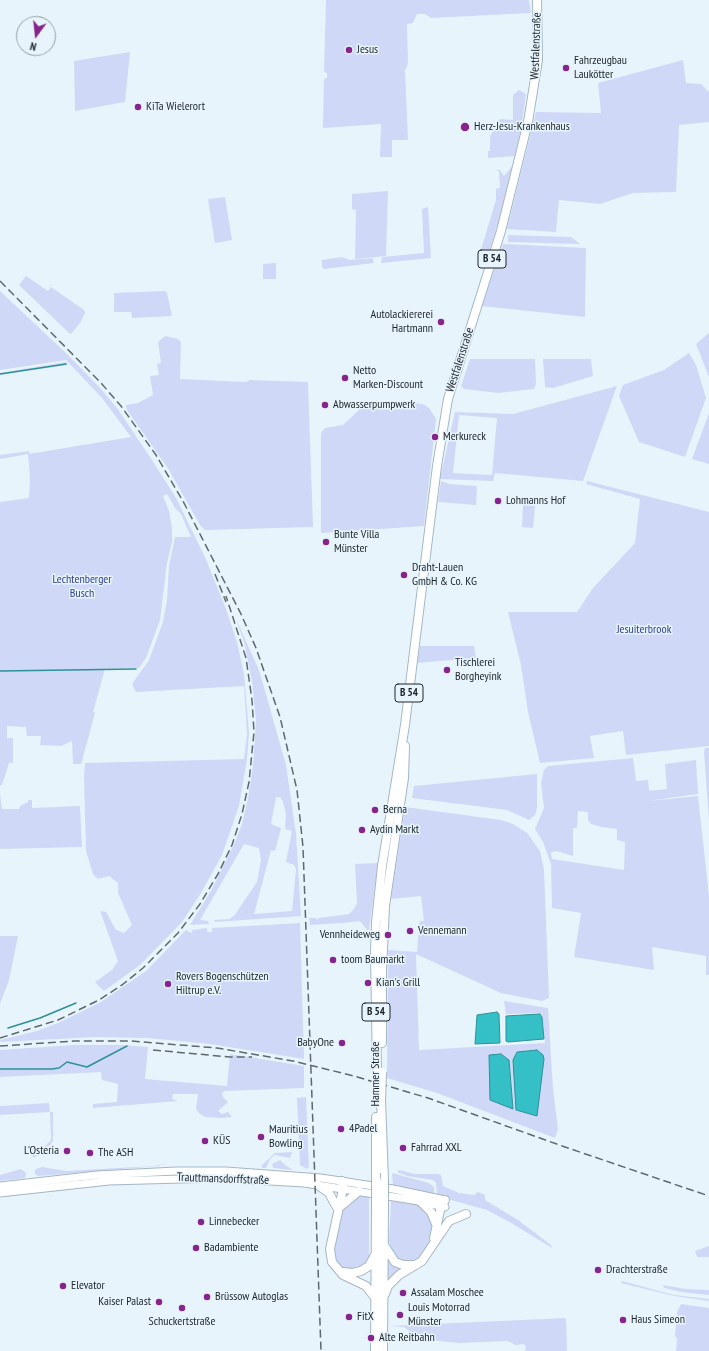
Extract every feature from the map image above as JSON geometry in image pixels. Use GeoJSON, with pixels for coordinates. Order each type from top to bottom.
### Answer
{"type":"FeatureCollection","features":[{"type":"Feature","properties":{"kind":"main road","name":"Westfalenstraße"},"geometry":{"type":"LineString","coordinates":[[397,799],[435,479],[446,406],[501,231],[519,162],[537,63],[537,0]]}},
{"type":"Feature","properties":{"kind":"main road","name":"Hammer Straße"},"geometry":{"type":"LineString","coordinates":[[375,1351],[383,1243],[380,1205],[379,1100],[382,970],[385,906],[397,799]]}},
{"type":"Feature","properties":{"kind":"main road","name":"Trauttmansdorffstraße"},"geometry":{"type":"LineString","coordinates":[[0,1186],[97,1175],[185,1171],[269,1173],[444,1205]]}},
{"type":"Feature","properties":{"kind":"main road","name":"Trauttmansdorffstraße"},"geometry":{"type":"LineString","coordinates":[[0,1193],[71,1184],[166,1178],[241,1178],[341,1186],[358,1191],[444,1205]]}},
{"type":"Feature","properties":{"kind":"main road"},"geometry":{"type":"LineString","coordinates":[[318,1185],[330,1194],[338,1207]]}},
{"type":"Feature","properties":{"kind":"main road"},"geometry":{"type":"LineString","coordinates":[[341,1186],[330,1250],[332,1262],[339,1271],[366,1286],[379,1299],[392,1281],[399,1275],[417,1265],[426,1257],[438,1234],[449,1220],[466,1214]]}},
{"type":"Feature","properties":{"kind":"main road"},"geometry":{"type":"LineString","coordinates":[[338,1207],[358,1191]]}},
{"type":"Feature","properties":{"kind":"main road"},"geometry":{"type":"LineString","coordinates":[[420,1202],[431,1212],[436,1224]]}},
{"type":"Feature","properties":{"kind":"main road","name":"Hammer Straße"},"geometry":{"type":"LineString","coordinates":[[380,1205],[376,1252],[383,1351]]}},
{"type":"Feature","properties":{"kind":"main road"},"geometry":{"type":"LineString","coordinates":[[433,1243],[436,1224],[444,1205]]}},
{"type":"Feature","properties":{"kind":"main road"},"geometry":{"type":"LineString","coordinates":[[438,1234],[444,1205]]}},
{"type":"Feature","properties":{"kind":"main road"},"geometry":{"type":"LineString","coordinates":[[383,1243],[395,1262],[403,1265],[417,1265]]}},
{"type":"Feature","properties":{"kind":"main road"},"geometry":{"type":"LineString","coordinates":[[339,1271],[353,1273],[361,1271],[369,1266],[376,1252]]}},
{"type":"Feature","properties":{"kind":"green space"},"geometry":{"type":"Polygon","coordinates":[[[326,0],[529,0],[531,13],[431,18],[425,14],[417,14],[413,23],[407,24],[408,63],[405,71],[408,140],[392,140],[392,157],[380,157],[381,124],[323,128],[324,79],[327,78],[327,73],[324,72],[326,0]]]}},
{"type":"Feature","properties":{"kind":"green space"},"geometry":{"type":"Polygon","coordinates":[[[130,52],[125,102],[75,111],[74,61],[130,52]]]}},
{"type":"Feature","properties":{"kind":"green space"},"geometry":{"type":"Polygon","coordinates":[[[683,60],[686,83],[701,84],[709,92],[709,122],[679,125],[676,192],[633,193],[600,204],[559,200],[556,232],[507,229],[536,112],[601,113],[598,83],[683,60]]]}},
{"type":"Feature","properties":{"kind":"green space"},"geometry":{"type":"Polygon","coordinates":[[[519,90],[526,94],[515,156],[488,158],[488,151],[490,151],[490,136],[500,119],[513,120],[513,95],[519,90]]]}},
{"type":"Feature","properties":{"kind":"green space"},"geometry":{"type":"Polygon","coordinates":[[[512,166],[504,203],[488,256],[479,256],[496,200],[496,189],[500,188],[499,171],[495,170],[500,170],[504,176],[512,166]]]}},
{"type":"Feature","properties":{"kind":"green space"},"geometry":{"type":"Polygon","coordinates":[[[388,191],[386,256],[355,259],[356,210],[352,209],[352,194],[388,191]]]}},
{"type":"Feature","properties":{"kind":"green space"},"geometry":{"type":"Polygon","coordinates":[[[225,197],[232,240],[215,243],[208,199],[225,197]]]}},
{"type":"Feature","properties":{"kind":"green space"},"geometry":{"type":"Polygon","coordinates":[[[428,207],[431,258],[381,263],[382,257],[424,253],[422,209],[428,207]]]}},
{"type":"Feature","properties":{"kind":"green space"},"geometry":{"type":"Polygon","coordinates":[[[508,235],[571,237],[580,244],[508,242],[508,235]]]}},
{"type":"Feature","properties":{"kind":"green space"},"geometry":{"type":"Polygon","coordinates":[[[503,244],[586,248],[585,317],[482,306],[503,244]]]}},
{"type":"Feature","properties":{"kind":"green space"},"geometry":{"type":"Polygon","coordinates":[[[342,257],[350,260],[372,258],[374,263],[324,269],[322,267],[322,260],[342,257]]]}},
{"type":"Feature","properties":{"kind":"green space"},"geometry":{"type":"Polygon","coordinates":[[[276,263],[276,279],[263,279],[263,264],[276,263]]]}},
{"type":"Feature","properties":{"kind":"green space"},"geometry":{"type":"Polygon","coordinates":[[[26,276],[48,291],[51,287],[84,310],[85,313],[80,323],[71,334],[19,285],[26,276]]]}},
{"type":"Feature","properties":{"kind":"green space","name":"Lechtenberger Busch"},"geometry":{"type":"Polygon","coordinates":[[[0,291],[69,356],[100,388],[117,408],[150,457],[176,498],[205,557],[226,609],[237,642],[244,674],[249,733],[247,759],[239,806],[222,855],[201,893],[182,922],[140,965],[104,991],[95,982],[112,970],[118,961],[100,911],[106,912],[116,930],[124,933],[132,925],[118,893],[118,883],[109,876],[98,879],[93,874],[86,851],[85,763],[244,759],[247,734],[244,686],[136,692],[132,684],[149,660],[163,622],[167,600],[169,566],[175,537],[191,537],[181,514],[175,508],[167,494],[163,496],[169,511],[172,528],[172,542],[167,563],[160,620],[146,658],[139,668],[105,669],[81,764],[73,764],[72,741],[61,746],[40,745],[41,736],[27,736],[26,727],[7,726],[7,738],[13,738],[13,763],[9,763],[2,785],[0,785],[0,502],[29,498],[30,477],[28,454],[0,459],[0,455],[30,451],[29,454],[131,437],[102,398],[66,360],[0,370],[0,291]]]}},
{"type":"Feature","properties":{"kind":"green space"},"geometry":{"type":"Polygon","coordinates":[[[165,291],[167,293],[172,316],[132,318],[131,312],[114,312],[114,293],[165,291]]]}},
{"type":"Feature","properties":{"kind":"green space"},"geometry":{"type":"Polygon","coordinates":[[[709,333],[709,377],[696,344],[709,333]]]}},
{"type":"Feature","properties":{"kind":"green space"},"geometry":{"type":"Polygon","coordinates":[[[165,336],[178,339],[181,342],[180,379],[246,382],[250,380],[308,382],[313,527],[205,530],[200,525],[169,470],[127,410],[126,405],[138,403],[153,395],[150,376],[159,375],[157,364],[161,363],[158,342],[165,336]]]}},
{"type":"Feature","properties":{"kind":"green space"},"geometry":{"type":"Polygon","coordinates":[[[689,353],[696,365],[706,398],[685,457],[639,442],[619,396],[623,385],[664,370],[689,353]]]}},
{"type":"Feature","properties":{"kind":"green space"},"geometry":{"type":"Polygon","coordinates":[[[470,359],[535,359],[536,384],[534,389],[498,393],[464,389],[461,386],[470,359]]]}},
{"type":"Feature","properties":{"kind":"green space"},"geometry":{"type":"Polygon","coordinates":[[[543,359],[591,359],[593,376],[553,388],[545,387],[543,359]]]}},
{"type":"Feature","properties":{"kind":"green space"},"geometry":{"type":"Polygon","coordinates":[[[66,362],[68,365],[0,375],[0,373],[66,362]]]}},
{"type":"Feature","properties":{"kind":"green space"},"geometry":{"type":"Polygon","coordinates":[[[617,386],[583,481],[495,473],[493,481],[440,479],[455,412],[513,414],[617,386]],[[459,415],[453,473],[492,475],[497,418],[459,415]]]}},
{"type":"Feature","properties":{"kind":"green space"},"geometry":{"type":"Polygon","coordinates":[[[394,401],[423,404],[429,408],[436,419],[424,526],[321,533],[321,433],[325,428],[343,425],[360,409],[370,404],[394,401]]]}},
{"type":"Feature","properties":{"kind":"green space"},"geometry":{"type":"Polygon","coordinates":[[[709,413],[709,464],[692,459],[709,413]]]}},
{"type":"Feature","properties":{"kind":"green space"},"geometry":{"type":"Polygon","coordinates":[[[441,481],[449,484],[477,486],[476,505],[438,502],[441,481]]]}},
{"type":"Feature","properties":{"kind":"green space","name":"Jesuiterbrook"},"geometry":{"type":"Polygon","coordinates":[[[587,481],[709,512],[709,746],[626,755],[623,731],[590,736],[594,758],[540,763],[528,712],[521,665],[508,612],[577,612],[593,588],[635,543],[640,499],[586,484],[587,481]]]}},
{"type":"Feature","properties":{"kind":"green space"},"geometry":{"type":"Polygon","coordinates":[[[523,505],[535,506],[533,528],[522,527],[523,505]]]}},
{"type":"Feature","properties":{"kind":"green space"},"geometry":{"type":"Polygon","coordinates":[[[236,619],[259,670],[286,765],[296,834],[301,916],[215,922],[214,920],[229,919],[234,916],[257,882],[261,860],[259,848],[244,844],[200,920],[208,921],[209,924],[190,925],[212,889],[235,842],[242,824],[248,798],[253,766],[256,720],[252,681],[244,642],[236,619]],[[276,797],[271,824],[281,828],[275,851],[271,850],[254,914],[292,911],[296,869],[294,865],[286,862],[292,831],[285,829],[286,814],[280,797],[276,797]]]}},
{"type":"Feature","properties":{"kind":"green space"},"geometry":{"type":"Polygon","coordinates":[[[420,646],[474,646],[476,658],[417,663],[420,646]]]}},
{"type":"Feature","properties":{"kind":"green space"},"geometry":{"type":"Polygon","coordinates":[[[705,748],[709,748],[709,820],[704,752],[705,748]]]}},
{"type":"Feature","properties":{"kind":"green space"},"geometry":{"type":"Polygon","coordinates":[[[633,758],[636,781],[648,780],[649,791],[667,789],[665,764],[696,760],[698,794],[648,801],[698,796],[709,896],[709,975],[706,975],[706,956],[652,947],[654,970],[574,957],[581,913],[552,908],[551,864],[543,842],[535,829],[544,808],[541,783],[544,770],[548,766],[633,758]],[[578,811],[577,828],[573,828],[573,856],[557,851],[551,852],[552,859],[624,870],[625,842],[617,840],[617,829],[591,824],[588,820],[588,812],[578,811]]]}},
{"type":"Feature","properties":{"kind":"green space"},"geometry":{"type":"Polygon","coordinates":[[[537,774],[537,808],[535,815],[529,820],[507,810],[412,798],[414,786],[537,774]]]}},
{"type":"Feature","properties":{"kind":"green space"},"geometry":{"type":"Polygon","coordinates":[[[0,793],[2,809],[19,809],[20,806],[28,802],[28,800],[32,800],[32,808],[80,806],[82,847],[0,849],[0,793]]]}},
{"type":"Feature","properties":{"kind":"green space"},"geometry":{"type":"Polygon","coordinates":[[[405,807],[501,820],[513,824],[527,833],[540,851],[544,870],[549,998],[542,1001],[501,993],[416,954],[419,1050],[545,1043],[542,1013],[506,1014],[504,1001],[548,1008],[553,1089],[558,1129],[555,1138],[437,1093],[387,1078],[388,950],[417,952],[419,925],[420,921],[424,921],[421,896],[391,899],[405,807]],[[501,1054],[489,1055],[491,1100],[513,1109],[509,1060],[501,1054]]]}},
{"type":"Feature","properties":{"kind":"green space"},"geometry":{"type":"Polygon","coordinates":[[[378,863],[369,930],[367,930],[360,921],[310,925],[309,918],[316,918],[317,920],[319,918],[349,914],[357,903],[355,864],[378,863]]]}},
{"type":"Feature","properties":{"kind":"green space"},"geometry":{"type":"Polygon","coordinates":[[[300,923],[304,1059],[210,1044],[148,1038],[96,1037],[1,1042],[0,1040],[37,1031],[58,1023],[101,1002],[146,971],[186,930],[192,933],[192,930],[207,928],[207,932],[212,932],[212,928],[300,923]]]}},
{"type":"Feature","properties":{"kind":"green space"},"geometry":{"type":"Polygon","coordinates":[[[0,936],[18,936],[9,980],[0,1004],[0,936]]]}},
{"type":"Feature","properties":{"kind":"green space"},"geometry":{"type":"Polygon","coordinates":[[[74,1045],[122,1045],[148,1047],[145,1079],[227,1086],[230,1054],[304,1066],[304,1088],[225,1091],[222,1093],[223,1097],[228,1102],[218,1111],[222,1114],[228,1112],[232,1117],[221,1118],[205,1117],[199,1113],[196,1109],[198,1094],[173,1094],[172,1099],[178,1101],[93,1108],[93,1104],[117,1102],[118,1084],[102,1080],[101,1072],[0,1077],[0,1050],[74,1045]]]}},
{"type":"Feature","properties":{"kind":"green space"},"geometry":{"type":"Polygon","coordinates":[[[306,1097],[309,1167],[307,1169],[300,1165],[297,1098],[306,1097]]]}},
{"type":"Feature","properties":{"kind":"green space"},"geometry":{"type":"Polygon","coordinates":[[[49,1103],[50,1112],[0,1115],[0,1106],[49,1103]]]}},
{"type":"Feature","properties":{"kind":"green space"},"geometry":{"type":"Polygon","coordinates":[[[50,1112],[53,1112],[53,1141],[34,1158],[31,1154],[34,1149],[43,1148],[51,1140],[50,1112]]]}},
{"type":"Feature","properties":{"kind":"green space"},"geometry":{"type":"Polygon","coordinates":[[[292,1152],[290,1158],[275,1155],[270,1159],[266,1168],[262,1168],[262,1165],[275,1153],[292,1152]]]}},
{"type":"Feature","properties":{"kind":"green space"},"geometry":{"type":"Polygon","coordinates":[[[280,1160],[293,1170],[273,1168],[272,1164],[280,1160]]]}},
{"type":"Feature","properties":{"kind":"green space"},"geometry":{"type":"Polygon","coordinates":[[[169,1163],[158,1166],[38,1176],[34,1173],[36,1169],[42,1167],[66,1171],[154,1166],[169,1163]]]}},
{"type":"Feature","properties":{"kind":"green space"},"geometry":{"type":"Polygon","coordinates":[[[21,1169],[26,1173],[25,1178],[0,1181],[0,1175],[21,1169]]]}},
{"type":"Feature","properties":{"kind":"green space"},"geometry":{"type":"Polygon","coordinates":[[[399,1170],[415,1174],[438,1174],[441,1175],[443,1186],[459,1193],[474,1195],[478,1192],[485,1195],[485,1200],[518,1220],[551,1245],[552,1248],[487,1210],[437,1196],[436,1183],[433,1180],[407,1176],[397,1172],[399,1170]]]}},
{"type":"Feature","properties":{"kind":"green space"},"geometry":{"type":"Polygon","coordinates":[[[392,1173],[429,1183],[434,1187],[434,1196],[393,1187],[392,1173]]]}},
{"type":"Feature","properties":{"kind":"green space"},"geometry":{"type":"Polygon","coordinates":[[[358,1195],[369,1195],[369,1257],[365,1266],[346,1270],[337,1264],[333,1253],[344,1207],[358,1195]]]}},
{"type":"Feature","properties":{"kind":"green space"},"geometry":{"type":"Polygon","coordinates":[[[391,1201],[419,1205],[433,1220],[432,1234],[427,1249],[416,1262],[399,1262],[392,1252],[389,1241],[391,1201]]]}},
{"type":"Feature","properties":{"kind":"green space"},"geometry":{"type":"Polygon","coordinates":[[[709,1246],[709,1257],[697,1257],[695,1251],[709,1246]]]}},
{"type":"Feature","properties":{"kind":"green space"},"geometry":{"type":"Polygon","coordinates":[[[386,1249],[388,1254],[409,1266],[386,1291],[386,1249]]]}},
{"type":"Feature","properties":{"kind":"green space"},"geometry":{"type":"Polygon","coordinates":[[[622,1281],[674,1295],[709,1299],[709,1301],[674,1296],[621,1283],[622,1281]]]}},
{"type":"Feature","properties":{"kind":"green space"},"geometry":{"type":"Polygon","coordinates":[[[662,1285],[686,1289],[709,1290],[709,1295],[681,1292],[665,1288],[662,1285]]]}},
{"type":"Feature","properties":{"kind":"green space"},"geometry":{"type":"Polygon","coordinates":[[[681,1304],[709,1308],[709,1351],[676,1351],[677,1339],[675,1336],[677,1312],[681,1304]]]}},
{"type":"Feature","properties":{"kind":"green space"},"geometry":{"type":"Polygon","coordinates":[[[566,1318],[567,1351],[525,1351],[526,1346],[523,1344],[516,1345],[507,1341],[459,1343],[438,1341],[409,1331],[404,1327],[390,1326],[566,1318]]]}},
{"type":"Feature","properties":{"kind":"water"},"geometry":{"type":"Polygon","coordinates":[[[497,1012],[499,1014],[500,1043],[475,1044],[477,1015],[497,1012]]]}},
{"type":"Feature","properties":{"kind":"water"},"geometry":{"type":"Polygon","coordinates":[[[540,1014],[542,1017],[544,1039],[506,1041],[506,1016],[540,1014]]]}},
{"type":"Feature","properties":{"kind":"water"},"geometry":{"type":"Polygon","coordinates":[[[537,1050],[543,1055],[544,1059],[537,1116],[516,1110],[513,1060],[517,1052],[537,1050]]]}},
{"type":"Feature","properties":{"kind":"water"},"geometry":{"type":"Polygon","coordinates":[[[501,1054],[509,1060],[513,1109],[490,1100],[489,1055],[501,1054]]]}},
{"type":"Feature","properties":{"kind":"waterway"},"geometry":{"type":"LineString","coordinates":[[0,374],[66,364]]}},
{"type":"Feature","properties":{"kind":"waterway"},"geometry":{"type":"LineString","coordinates":[[0,671],[136,669]]}},
{"type":"Feature","properties":{"kind":"waterway"},"geometry":{"type":"LineString","coordinates":[[8,1028],[40,1018],[76,1003]]}},
{"type":"Feature","properties":{"kind":"waterway"},"geometry":{"type":"LineString","coordinates":[[0,1069],[52,1069],[59,1068],[67,1062],[87,1067],[127,1046]]}},
{"type":"Feature","properties":{"kind":"railway"},"geometry":{"type":"LineString","coordinates":[[0,281],[101,383],[121,406],[156,455],[184,503],[241,614],[256,648],[280,717],[297,790],[303,847],[321,1351]]}},
{"type":"Feature","properties":{"kind":"railway"},"geometry":{"type":"LineString","coordinates":[[215,574],[226,602]]}},
{"type":"Feature","properties":{"kind":"railway"},"geometry":{"type":"LineString","coordinates":[[0,1038],[58,1020],[99,1000],[122,985],[143,968],[178,933],[200,904],[218,874],[232,845],[242,814],[249,782],[254,732],[252,700],[246,658],[226,596]]}},
{"type":"Feature","properties":{"kind":"railway"},"geometry":{"type":"LineString","coordinates":[[0,1046],[74,1041],[131,1041],[217,1048],[293,1061],[354,1076],[428,1098],[709,1196]]}},
{"type":"Feature","properties":{"kind":"railway"},"geometry":{"type":"LineString","coordinates":[[153,1050],[230,1057],[252,1057]]}},
{"type":"Feature","properties":{"kind":"place","name":"Jesus"},"geometry":{"type":"Point","coordinates":[349,50]}},
{"type":"Feature","properties":{"kind":"place","name":"Fahrzeugbau Laukötter"},"geometry":{"type":"Point","coordinates":[566,68]}},
{"type":"Feature","properties":{"kind":"place","name":"KiTa Wielerort"},"geometry":{"type":"Point","coordinates":[138,107]}},
{"type":"Feature","properties":{"kind":"place","name":"Herz-Jesu-Krankenhaus"},"geometry":{"type":"Point","coordinates":[465,127]}},
{"type":"Feature","properties":{"kind":"place","name":"Autolackiererei Hartmann"},"geometry":{"type":"Point","coordinates":[441,322]}},
{"type":"Feature","properties":{"kind":"place","name":"Netto Marken-Discount"},"geometry":{"type":"Point","coordinates":[345,378]}},
{"type":"Feature","properties":{"kind":"place","name":"Abwasserpumpwerk"},"geometry":{"type":"Point","coordinates":[325,405]}},
{"type":"Feature","properties":{"kind":"place","name":"Merkureck"},"geometry":{"type":"Point","coordinates":[435,437]}},
{"type":"Feature","properties":{"kind":"place","name":"Lohmanns Hof"},"geometry":{"type":"Point","coordinates":[498,501]}},
{"type":"Feature","properties":{"kind":"place","name":"Bunte Villa Münster"},"geometry":{"type":"Point","coordinates":[326,542]}},
{"type":"Feature","properties":{"kind":"place","name":"Draht-Lauen GmbH & Co. KG"},"geometry":{"type":"Point","coordinates":[404,575]}},
{"type":"Feature","properties":{"kind":"place","name":"Tischlerei Borgheyink"},"geometry":{"type":"Point","coordinates":[447,670]}},
{"type":"Feature","properties":{"kind":"place","name":"Berna"},"geometry":{"type":"Point","coordinates":[375,810]}},
{"type":"Feature","properties":{"kind":"place","name":"Aydin Markt"},"geometry":{"type":"Point","coordinates":[362,830]}},
{"type":"Feature","properties":{"kind":"place","name":"Vennemann"},"geometry":{"type":"Point","coordinates":[410,931]}},
{"type":"Feature","properties":{"kind":"place","name":"Vennheideweg"},"geometry":{"type":"Point","coordinates":[388,935]}},
{"type":"Feature","properties":{"kind":"place","name":"toom Baumarkt"},"geometry":{"type":"Point","coordinates":[333,960]}},
{"type":"Feature","properties":{"kind":"place","name":"Kian's Grill"},"geometry":{"type":"Point","coordinates":[368,983]}},
{"type":"Feature","properties":{"kind":"place","name":"Rovers Bogenschützen Hiltrup e.V."},"geometry":{"type":"Point","coordinates":[168,984]}},
{"type":"Feature","properties":{"kind":"place","name":"BabyOne"},"geometry":{"type":"Point","coordinates":[342,1043]}},
{"type":"Feature","properties":{"kind":"place","name":"4Padel"},"geometry":{"type":"Point","coordinates":[341,1129]}},
{"type":"Feature","properties":{"kind":"place","name":"Mauritius Bowling"},"geometry":{"type":"Point","coordinates":[261,1137]}},
{"type":"Feature","properties":{"kind":"place","name":"KÜS"},"geometry":{"type":"Point","coordinates":[205,1141]}},
{"type":"Feature","properties":{"kind":"place","name":"Fahrrad XXL"},"geometry":{"type":"Point","coordinates":[403,1148]}},
{"type":"Feature","properties":{"kind":"place","name":"L'Osteria"},"geometry":{"type":"Point","coordinates":[67,1151]}},
{"type":"Feature","properties":{"kind":"place","name":"The ASH"},"geometry":{"type":"Point","coordinates":[90,1153]}},
{"type":"Feature","properties":{"kind":"place","name":"Linnebecker"},"geometry":{"type":"Point","coordinates":[201,1222]}},
{"type":"Feature","properties":{"kind":"place","name":"Badambiente"},"geometry":{"type":"Point","coordinates":[196,1248]}},
{"type":"Feature","properties":{"kind":"place","name":"Drachterstraße"},"geometry":{"type":"Point","coordinates":[598,1270]}},
{"type":"Feature","properties":{"kind":"place","name":"Elevator"},"geometry":{"type":"Point","coordinates":[63,1286]}},
{"type":"Feature","properties":{"kind":"place","name":"Assalam Moschee"},"geometry":{"type":"Point","coordinates":[403,1293]}},
{"type":"Feature","properties":{"kind":"place","name":"Brüssow Autoglas"},"geometry":{"type":"Point","coordinates":[207,1297]}},
{"type":"Feature","properties":{"kind":"place","name":"Kaiser Palast"},"geometry":{"type":"Point","coordinates":[159,1302]}},
{"type":"Feature","properties":{"kind":"place","name":"Schuckertstraße"},"geometry":{"type":"Point","coordinates":[182,1308]}},
{"type":"Feature","properties":{"kind":"place","name":"Louis Motorrad Münster"},"geometry":{"type":"Point","coordinates":[400,1315]}},
{"type":"Feature","properties":{"kind":"place","name":"FitX"},"geometry":{"type":"Point","coordinates":[349,1317]}},
{"type":"Feature","properties":{"kind":"place","name":"Haus Simeon"},"geometry":{"type":"Point","coordinates":[623,1320]}},
{"type":"Feature","properties":{"kind":"place","name":"Alte Reitbahn"},"geometry":{"type":"Point","coordinates":[371,1338]}}]}
